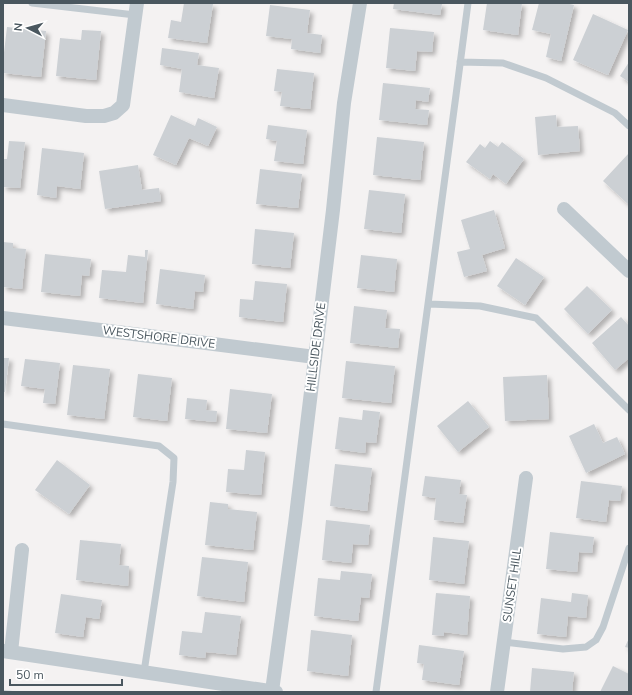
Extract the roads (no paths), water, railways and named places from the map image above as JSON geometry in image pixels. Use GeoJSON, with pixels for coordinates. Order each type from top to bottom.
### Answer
{"type":"FeatureCollection","features":[{"type":"Feature","properties":{"kind":"street","name":"HILLSIDE DRIVE"},"geometry":{"type":"LineString","coordinates":[[274,692],[333,210],[344,103],[360,3]]}},
{"type":"Feature","properties":{"kind":"street"},"geometry":{"type":"LineString","coordinates":[[3,106],[86,116],[104,116],[114,113],[123,104],[136,9]]}},
{"type":"Feature","properties":{"kind":"street"},"geometry":{"type":"LineString","coordinates":[[564,209],[629,271]]}},
{"type":"Feature","properties":{"kind":"street","name":"WESTSHORE DRIVE"},"geometry":{"type":"LineString","coordinates":[[3,318],[315,357]]}},
{"type":"Feature","properties":{"kind":"street","name":"SUNSET HILL"},"geometry":{"type":"LineString","coordinates":[[497,692],[526,478]]}},
{"type":"Feature","properties":{"kind":"street"},"geometry":{"type":"LineString","coordinates":[[22,550],[7,652],[274,692]]}},
{"type":"Feature","properties":{"kind":"lane"},"geometry":{"type":"LineString","coordinates":[[32,3],[136,9]]}},
{"type":"Feature","properties":{"kind":"lane"},"geometry":{"type":"LineString","coordinates":[[376,692],[468,3]]}},
{"type":"Feature","properties":{"kind":"lane"},"geometry":{"type":"LineString","coordinates":[[460,62],[503,63],[546,78],[615,113],[629,126]]}},
{"type":"Feature","properties":{"kind":"lane"},"geometry":{"type":"LineString","coordinates":[[429,304],[480,306],[536,318],[629,410]]}},
{"type":"Feature","properties":{"kind":"lane"},"geometry":{"type":"LineString","coordinates":[[3,424],[159,446],[174,458],[173,482],[144,672]]}},
{"type":"Feature","properties":{"kind":"lane"},"geometry":{"type":"LineString","coordinates":[[504,642],[563,649],[586,647],[596,640],[603,627],[629,548]]}}]}
